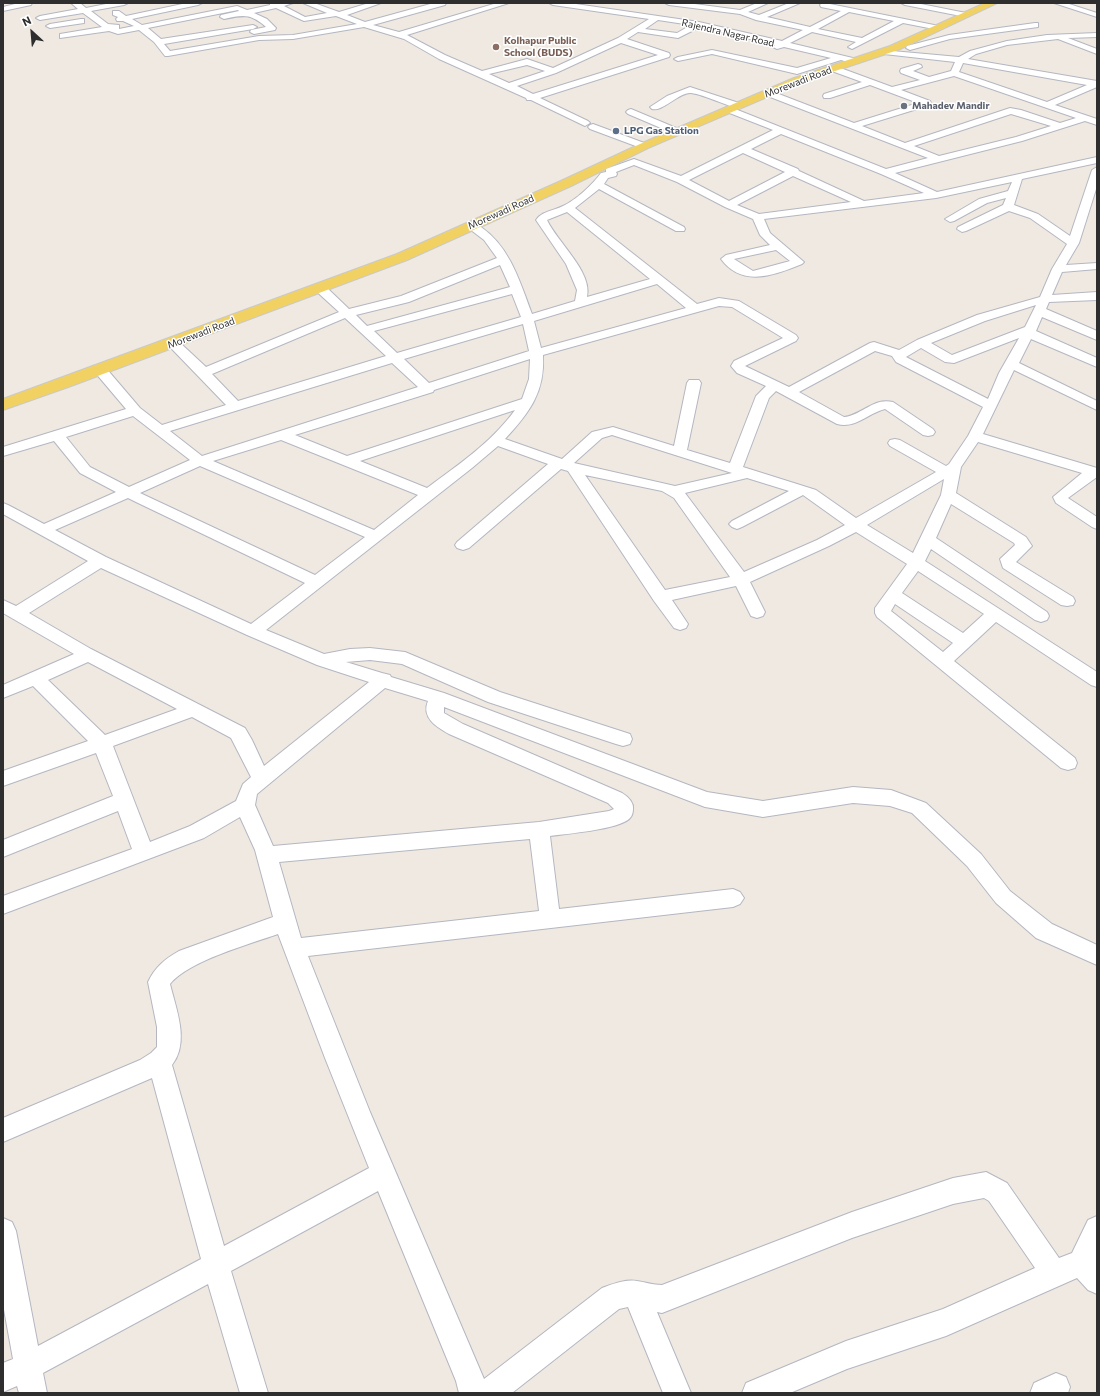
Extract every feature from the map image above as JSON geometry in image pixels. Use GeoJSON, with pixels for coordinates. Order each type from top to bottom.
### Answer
{"type":"FeatureCollection","features":[{"type":"Feature","properties":{"kind":"main road","name":"Morewadi Road"},"geometry":{"type":"LineString","coordinates":[[3,405],[402,257],[544,193],[603,172],[644,146],[798,80],[884,52],[992,3]]}},
{"type":"Feature","properties":{"kind":"street"},"geometry":{"type":"LineString","coordinates":[[3,9],[27,3]]}},
{"type":"Feature","properties":{"kind":"street"},"geometry":{"type":"LineString","coordinates":[[53,28],[93,11],[124,3]]}},
{"type":"Feature","properties":{"kind":"street"},"geometry":{"type":"LineString","coordinates":[[40,18],[134,5],[129,3]]}},
{"type":"Feature","properties":{"kind":"street"},"geometry":{"type":"LineString","coordinates":[[32,15],[196,3],[259,38]]}},
{"type":"Feature","properties":{"kind":"street"},"geometry":{"type":"LineString","coordinates":[[63,36],[181,14],[205,8],[246,3]]}},
{"type":"Feature","properties":{"kind":"street"},"geometry":{"type":"LineString","coordinates":[[256,3],[272,14]]}},
{"type":"Feature","properties":{"kind":"street"},"geometry":{"type":"LineString","coordinates":[[246,30],[289,3]]}},
{"type":"Feature","properties":{"kind":"street"},"geometry":{"type":"LineString","coordinates":[[297,3],[339,11]]}},
{"type":"Feature","properties":{"kind":"street"},"geometry":{"type":"LineString","coordinates":[[316,6],[327,3],[366,25],[401,34],[442,57],[509,86],[530,98],[589,125],[644,146]]}},
{"type":"Feature","properties":{"kind":"street"},"geometry":{"type":"LineString","coordinates":[[203,25],[246,12],[304,19],[323,17],[339,11],[377,3]]}},
{"type":"Feature","properties":{"kind":"street"},"geometry":{"type":"LineString","coordinates":[[93,11],[124,18],[134,23],[146,30],[160,43],[168,54],[192,43],[219,38],[299,36],[366,25],[442,3]]}},
{"type":"Feature","properties":{"kind":"street"},"geometry":{"type":"LineString","coordinates":[[401,34],[505,3]]}},
{"type":"Feature","properties":{"kind":"street","name":"Rajendra Nagar Road"},"geometry":{"type":"LineString","coordinates":[[553,3],[699,24],[854,61]]}},
{"type":"Feature","properties":{"kind":"street"},"geometry":{"type":"LineString","coordinates":[[570,5],[580,3]]}},
{"type":"Feature","properties":{"kind":"street"},"geometry":{"type":"LineString","coordinates":[[669,3],[728,7],[759,18],[863,41]]}},
{"type":"Feature","properties":{"kind":"street"},"geometry":{"type":"LineString","coordinates":[[741,12],[764,3]]}},
{"type":"Feature","properties":{"kind":"street"},"geometry":{"type":"LineString","coordinates":[[759,18],[796,3]]}},
{"type":"Feature","properties":{"kind":"street"},"geometry":{"type":"LineString","coordinates":[[905,3],[966,15]]}},
{"type":"Feature","properties":{"kind":"street"},"geometry":{"type":"LineString","coordinates":[[1058,3],[1094,12]]}},
{"type":"Feature","properties":{"kind":"street"},"geometry":{"type":"LineString","coordinates":[[93,11],[124,18],[149,13],[166,4]]}},
{"type":"Feature","properties":{"kind":"street"},"geometry":{"type":"LineString","coordinates":[[166,4],[181,14],[203,25],[219,38]]}},
{"type":"Feature","properties":{"kind":"street"},"geometry":{"type":"LineString","coordinates":[[509,86],[553,71],[620,40],[686,4]]}},
{"type":"Feature","properties":{"kind":"street"},"geometry":{"type":"LineString","coordinates":[[822,4],[939,28]]}},
{"type":"Feature","properties":{"kind":"street"},"geometry":{"type":"LineString","coordinates":[[231,5],[246,12],[272,14],[294,21]]}},
{"type":"Feature","properties":{"kind":"street"},"geometry":{"type":"LineString","coordinates":[[146,30],[167,23],[214,13],[231,5]]}},
{"type":"Feature","properties":{"kind":"street"},"geometry":{"type":"LineString","coordinates":[[93,11],[110,28],[118,32],[232,22],[307,5]]}},
{"type":"Feature","properties":{"kind":"street"},"geometry":{"type":"LineString","coordinates":[[307,5],[323,17]]}},
{"type":"Feature","properties":{"kind":"street"},"geometry":{"type":"LineString","coordinates":[[357,7],[392,18]]}},
{"type":"Feature","properties":{"kind":"street"},"geometry":{"type":"LineString","coordinates":[[141,8],[175,27],[192,43]]}},
{"type":"Feature","properties":{"kind":"street"},"geometry":{"type":"LineString","coordinates":[[750,60],[782,45],[808,29],[848,10]]}},
{"type":"Feature","properties":{"kind":"street"},"geometry":{"type":"LineString","coordinates":[[160,43],[192,43],[219,38],[246,30],[272,29],[272,14]]}},
{"type":"Feature","properties":{"kind":"street"},"geometry":{"type":"LineString","coordinates":[[620,40],[681,60],[710,52],[797,71],[838,58],[863,41],[901,21]]}},
{"type":"Feature","properties":{"kind":"street"},"geometry":{"type":"LineString","coordinates":[[638,30],[678,36],[699,24]]}},
{"type":"Feature","properties":{"kind":"street"},"geometry":{"type":"LineString","coordinates":[[910,48],[949,37],[1035,25]]}},
{"type":"Feature","properties":{"kind":"street"},"geometry":{"type":"LineString","coordinates":[[984,31],[1013,42]]}},
{"type":"Feature","properties":{"kind":"street"},"geometry":{"type":"LineString","coordinates":[[954,73],[960,60],[978,50],[1013,42],[1058,37],[1097,35]]}},
{"type":"Feature","properties":{"kind":"street"},"geometry":{"type":"LineString","coordinates":[[1058,37],[1097,52]]}},
{"type":"Feature","properties":{"kind":"street"},"geometry":{"type":"LineString","coordinates":[[884,52],[960,60],[1097,84],[1047,105]]}},
{"type":"Feature","properties":{"kind":"street"},"geometry":{"type":"LineString","coordinates":[[530,98],[666,55]]}},
{"type":"Feature","properties":{"kind":"street"},"geometry":{"type":"LineString","coordinates":[[480,74],[527,62],[553,71]]}},
{"type":"Feature","properties":{"kind":"street"},"geometry":{"type":"LineString","coordinates":[[918,67],[904,71],[929,80]]}},
{"type":"Feature","properties":{"kind":"street"},"geometry":{"type":"LineString","coordinates":[[832,68],[927,104],[854,126]]}},
{"type":"Feature","properties":{"kind":"street"},"geometry":{"type":"LineString","coordinates":[[892,90],[954,73],[1097,122]]}},
{"type":"Feature","properties":{"kind":"street"},"geometry":{"type":"LineString","coordinates":[[827,96],[871,82]]}},
{"type":"Feature","properties":{"kind":"street"},"geometry":{"type":"LineString","coordinates":[[655,107],[670,98],[690,90],[936,195]]}},
{"type":"Feature","properties":{"kind":"street"},"geometry":{"type":"LineString","coordinates":[[768,93],[938,159]]}},
{"type":"Feature","properties":{"kind":"street"},"geometry":{"type":"LineString","coordinates":[[906,146],[1010,111],[1018,112],[1062,126]]}},
{"type":"Feature","properties":{"kind":"street"},"geometry":{"type":"LineString","coordinates":[[631,112],[678,132]]}},
{"type":"Feature","properties":{"kind":"street"},"geometry":{"type":"LineString","coordinates":[[885,172],[1019,139],[1084,118]]}},
{"type":"Feature","properties":{"kind":"street"},"geometry":{"type":"LineString","coordinates":[[681,180],[782,130]]}},
{"type":"Feature","properties":{"kind":"street"},"geometry":{"type":"LineString","coordinates":[[743,149],[794,171],[863,204]]}},
{"type":"Feature","properties":{"kind":"street"},"geometry":{"type":"LineString","coordinates":[[580,304],[582,290],[572,264],[541,220],[545,216],[575,203],[598,185],[603,172],[630,162],[637,162],[681,180],[729,205],[758,217],[936,195],[1017,176],[1097,160]]}},
{"type":"Feature","properties":{"kind":"street"},"geometry":{"type":"LineString","coordinates":[[660,597],[741,580],[823,543],[950,469],[975,436],[1006,373],[1043,305],[1058,269],[1073,243],[1094,189],[1097,170]]}},
{"type":"Feature","properties":{"kind":"street"},"geometry":{"type":"LineString","coordinates":[[729,205],[794,171]]}},
{"type":"Feature","properties":{"kind":"street"},"geometry":{"type":"LineString","coordinates":[[1008,207],[1017,181],[1017,176]]}},
{"type":"Feature","properties":{"kind":"street"},"geometry":{"type":"LineString","coordinates":[[598,185],[680,229]]}},
{"type":"Feature","properties":{"kind":"street"},"geometry":{"type":"LineString","coordinates":[[950,219],[983,201],[1013,193]]}},
{"type":"Feature","properties":{"kind":"street"},"geometry":{"type":"LineString","coordinates":[[575,203],[659,280],[695,309]]}},
{"type":"Feature","properties":{"kind":"street"},"geometry":{"type":"LineString","coordinates":[[962,229],[1008,207],[1034,216],[1073,243]]}},
{"type":"Feature","properties":{"kind":"street"},"geometry":{"type":"LineString","coordinates":[[758,217],[765,235],[798,262],[785,267],[753,274],[747,273],[727,259],[778,246]]}},
{"type":"Feature","properties":{"kind":"street"},"geometry":{"type":"LineString","coordinates":[[253,632],[496,440],[523,410],[533,390],[537,370],[536,353],[529,320],[504,259],[489,239],[471,225]]}},
{"type":"Feature","properties":{"kind":"street"},"geometry":{"type":"LineString","coordinates":[[200,369],[207,371],[216,368],[347,313],[405,299],[504,259]]}},
{"type":"Feature","properties":{"kind":"street"},"geometry":{"type":"LineString","coordinates":[[1058,269],[1097,266]]}},
{"type":"Feature","properties":{"kind":"street"},"geometry":{"type":"LineString","coordinates":[[159,430],[659,280]]}},
{"type":"Feature","properties":{"kind":"street"},"geometry":{"type":"LineString","coordinates":[[320,288],[428,389]]}},
{"type":"Feature","properties":{"kind":"street"},"geometry":{"type":"LineString","coordinates":[[365,330],[516,289]]}},
{"type":"Feature","properties":{"kind":"street"},"geometry":{"type":"LineString","coordinates":[[789,392],[874,346],[900,355],[921,343],[981,318],[1077,297],[1097,296]]}},
{"type":"Feature","properties":{"kind":"street"},"geometry":{"type":"LineString","coordinates":[[1077,297],[1097,306]]}},
{"type":"Feature","properties":{"kind":"street"},"geometry":{"type":"LineString","coordinates":[[43,530],[200,461],[428,389],[536,353],[719,302],[735,304],[791,336],[792,338],[738,366],[742,370],[789,392],[842,421],[851,420],[876,407],[888,406],[928,432]]}},
{"type":"Feature","properties":{"kind":"street"},"geometry":{"type":"LineString","coordinates":[[1043,305],[1097,336]]}},
{"type":"Feature","properties":{"kind":"street"},"geometry":{"type":"LineString","coordinates":[[921,343],[950,359],[954,359],[1030,331],[1097,363]]}},
{"type":"Feature","properties":{"kind":"street"},"geometry":{"type":"LineString","coordinates":[[173,343],[235,406]]}},
{"type":"Feature","properties":{"kind":"street"},"geometry":{"type":"LineString","coordinates":[[900,355],[898,357],[900,359],[991,406]]}},
{"type":"Feature","properties":{"kind":"street"},"geometry":{"type":"LineString","coordinates":[[1012,364],[1097,406]]}},
{"type":"Feature","properties":{"kind":"street"},"geometry":{"type":"LineString","coordinates":[[100,370],[135,411],[200,461],[376,536]]}},
{"type":"Feature","properties":{"kind":"street"},"geometry":{"type":"LineString","coordinates":[[680,451],[694,383]]}},
{"type":"Feature","properties":{"kind":"street"},"geometry":{"type":"LineString","coordinates":[[742,471],[763,396],[775,386]]}},
{"type":"Feature","properties":{"kind":"street"},"geometry":{"type":"LineString","coordinates":[[346,461],[527,402]]}},
{"type":"Feature","properties":{"kind":"street"},"geometry":{"type":"LineString","coordinates":[[3,452],[135,411]]}},
{"type":"Feature","properties":{"kind":"street"},"geometry":{"type":"LineString","coordinates":[[463,545],[565,465],[597,435],[607,432],[623,433],[802,490],[820,498],[856,525],[995,613],[1097,681]]}},
{"type":"Feature","properties":{"kind":"street"},"geometry":{"type":"LineString","coordinates":[[57,435],[85,470],[317,582]]}},
{"type":"Feature","properties":{"kind":"street"},"geometry":{"type":"LineString","coordinates":[[282,435],[429,494]]}},
{"type":"Feature","properties":{"kind":"street"},"geometry":{"type":"LineString","coordinates":[[975,436],[1095,472]]}},
{"type":"Feature","properties":{"kind":"street"},"geometry":{"type":"LineString","coordinates":[[496,440],[565,465],[667,488],[674,491],[679,495],[741,580],[757,612]]}},
{"type":"Feature","properties":{"kind":"street"},"geometry":{"type":"LineString","coordinates":[[895,443],[950,469]]}},
{"type":"Feature","properties":{"kind":"street"},"geometry":{"type":"LineString","coordinates":[[565,465],[680,624]]}},
{"type":"Feature","properties":{"kind":"street"},"geometry":{"type":"LineString","coordinates":[[950,469],[948,495],[916,563],[883,608],[883,613],[944,661],[1068,764]]}},
{"type":"Feature","properties":{"kind":"street"},"geometry":{"type":"LineString","coordinates":[[674,491],[742,471]]}},
{"type":"Feature","properties":{"kind":"street"},"geometry":{"type":"LineString","coordinates":[[1095,472],[1060,497],[1061,500],[1097,524]]}},
{"type":"Feature","properties":{"kind":"street"},"geometry":{"type":"LineString","coordinates":[[737,524],[802,490]]}},
{"type":"Feature","properties":{"kind":"street"},"geometry":{"type":"LineString","coordinates":[[948,495],[1020,540],[1024,546],[1008,558],[1009,564],[1067,601]]}},
{"type":"Feature","properties":{"kind":"street"},"geometry":{"type":"LineString","coordinates":[[3,508],[100,561],[253,632],[323,660],[438,698],[705,799],[764,809],[853,796],[891,798],[919,808],[974,860],[1003,897],[1014,907],[1044,931],[1097,955]]}},
{"type":"Feature","properties":{"kind":"street"},"geometry":{"type":"LineString","coordinates":[[927,539],[1041,616]]}},
{"type":"Feature","properties":{"kind":"street"},"geometry":{"type":"LineString","coordinates":[[10,610],[100,561]]}},
{"type":"Feature","properties":{"kind":"street"},"geometry":{"type":"LineString","coordinates":[[893,595],[964,642]]}},
{"type":"Feature","properties":{"kind":"street"},"geometry":{"type":"LineString","coordinates":[[10,610],[89,655],[238,733],[243,740],[261,779]]}},
{"type":"Feature","properties":{"kind":"street"},"geometry":{"type":"LineString","coordinates":[[944,661],[995,613]]}},
{"type":"Feature","properties":{"kind":"street"},"geometry":{"type":"LineString","coordinates":[[323,660],[350,655],[370,654],[405,658],[494,697],[623,739]]}},
{"type":"Feature","properties":{"kind":"street"},"geometry":{"type":"LineString","coordinates":[[3,692],[89,655]]}},
{"type":"Feature","properties":{"kind":"street"},"geometry":{"type":"LineString","coordinates":[[36,679],[102,743],[144,853]]}},
{"type":"Feature","properties":{"kind":"street"},"geometry":{"type":"LineString","coordinates":[[384,680],[261,779],[250,789],[246,797],[245,805],[267,854],[279,896],[284,922],[294,948],[384,1174],[470,1382],[473,1393]]}},
{"type":"Feature","properties":{"kind":"street"},"geometry":{"type":"LineString","coordinates":[[267,854],[539,830],[610,819],[623,813],[624,807],[621,802],[615,798],[443,722],[434,713],[433,708],[438,698]]}},
{"type":"Feature","properties":{"kind":"street"},"geometry":{"type":"LineString","coordinates":[[3,779],[193,710]]}},
{"type":"Feature","properties":{"kind":"street"},"geometry":{"type":"LineString","coordinates":[[3,849],[124,800]]}},
{"type":"Feature","properties":{"kind":"street"},"geometry":{"type":"LineString","coordinates":[[3,905],[197,832],[245,805]]}},
{"type":"Feature","properties":{"kind":"street"},"geometry":{"type":"LineString","coordinates":[[539,830],[550,918]]}},
{"type":"Feature","properties":{"kind":"street"},"geometry":{"type":"LineString","coordinates":[[294,948],[733,898]]}},
{"type":"Feature","properties":{"kind":"street"},"geometry":{"type":"LineString","coordinates":[[3,1130],[159,1062],[168,1050],[170,1039],[159,982],[164,973],[187,958],[284,922]]}},
{"type":"Feature","properties":{"kind":"street"},"geometry":{"type":"LineString","coordinates":[[159,1062],[216,1266],[254,1393]]}},
{"type":"Feature","properties":{"kind":"street"},"geometry":{"type":"LineString","coordinates":[[3,1378],[216,1266],[384,1174]]}},
{"type":"Feature","properties":{"kind":"street"},"geometry":{"type":"LineString","coordinates":[[489,1393],[612,1298],[625,1294],[636,1294],[650,1299],[662,1299],[852,1225],[953,1191],[986,1184],[998,1192],[1054,1272]]}},
{"type":"Feature","properties":{"kind":"street"},"geometry":{"type":"LineString","coordinates":[[756,1393],[846,1355],[946,1322],[1054,1272],[1089,1272],[1097,1229]]}},
{"type":"Feature","properties":{"kind":"street"},"geometry":{"type":"LineString","coordinates":[[3,1231],[33,1393]]}},
{"type":"Feature","properties":{"kind":"street"},"geometry":{"type":"LineString","coordinates":[[636,1294],[677,1393]]}},
{"type":"Feature","properties":{"kind":"place","name":"Kolhapur Public School (BUDS)"},"geometry":{"type":"Point","coordinates":[496,47]}},
{"type":"Feature","properties":{"kind":"place","name":"Mahadev Mandir"},"geometry":{"type":"Point","coordinates":[904,106]}},
{"type":"Feature","properties":{"kind":"place","name":"LPG Gas Station"},"geometry":{"type":"Point","coordinates":[616,131]}}]}
